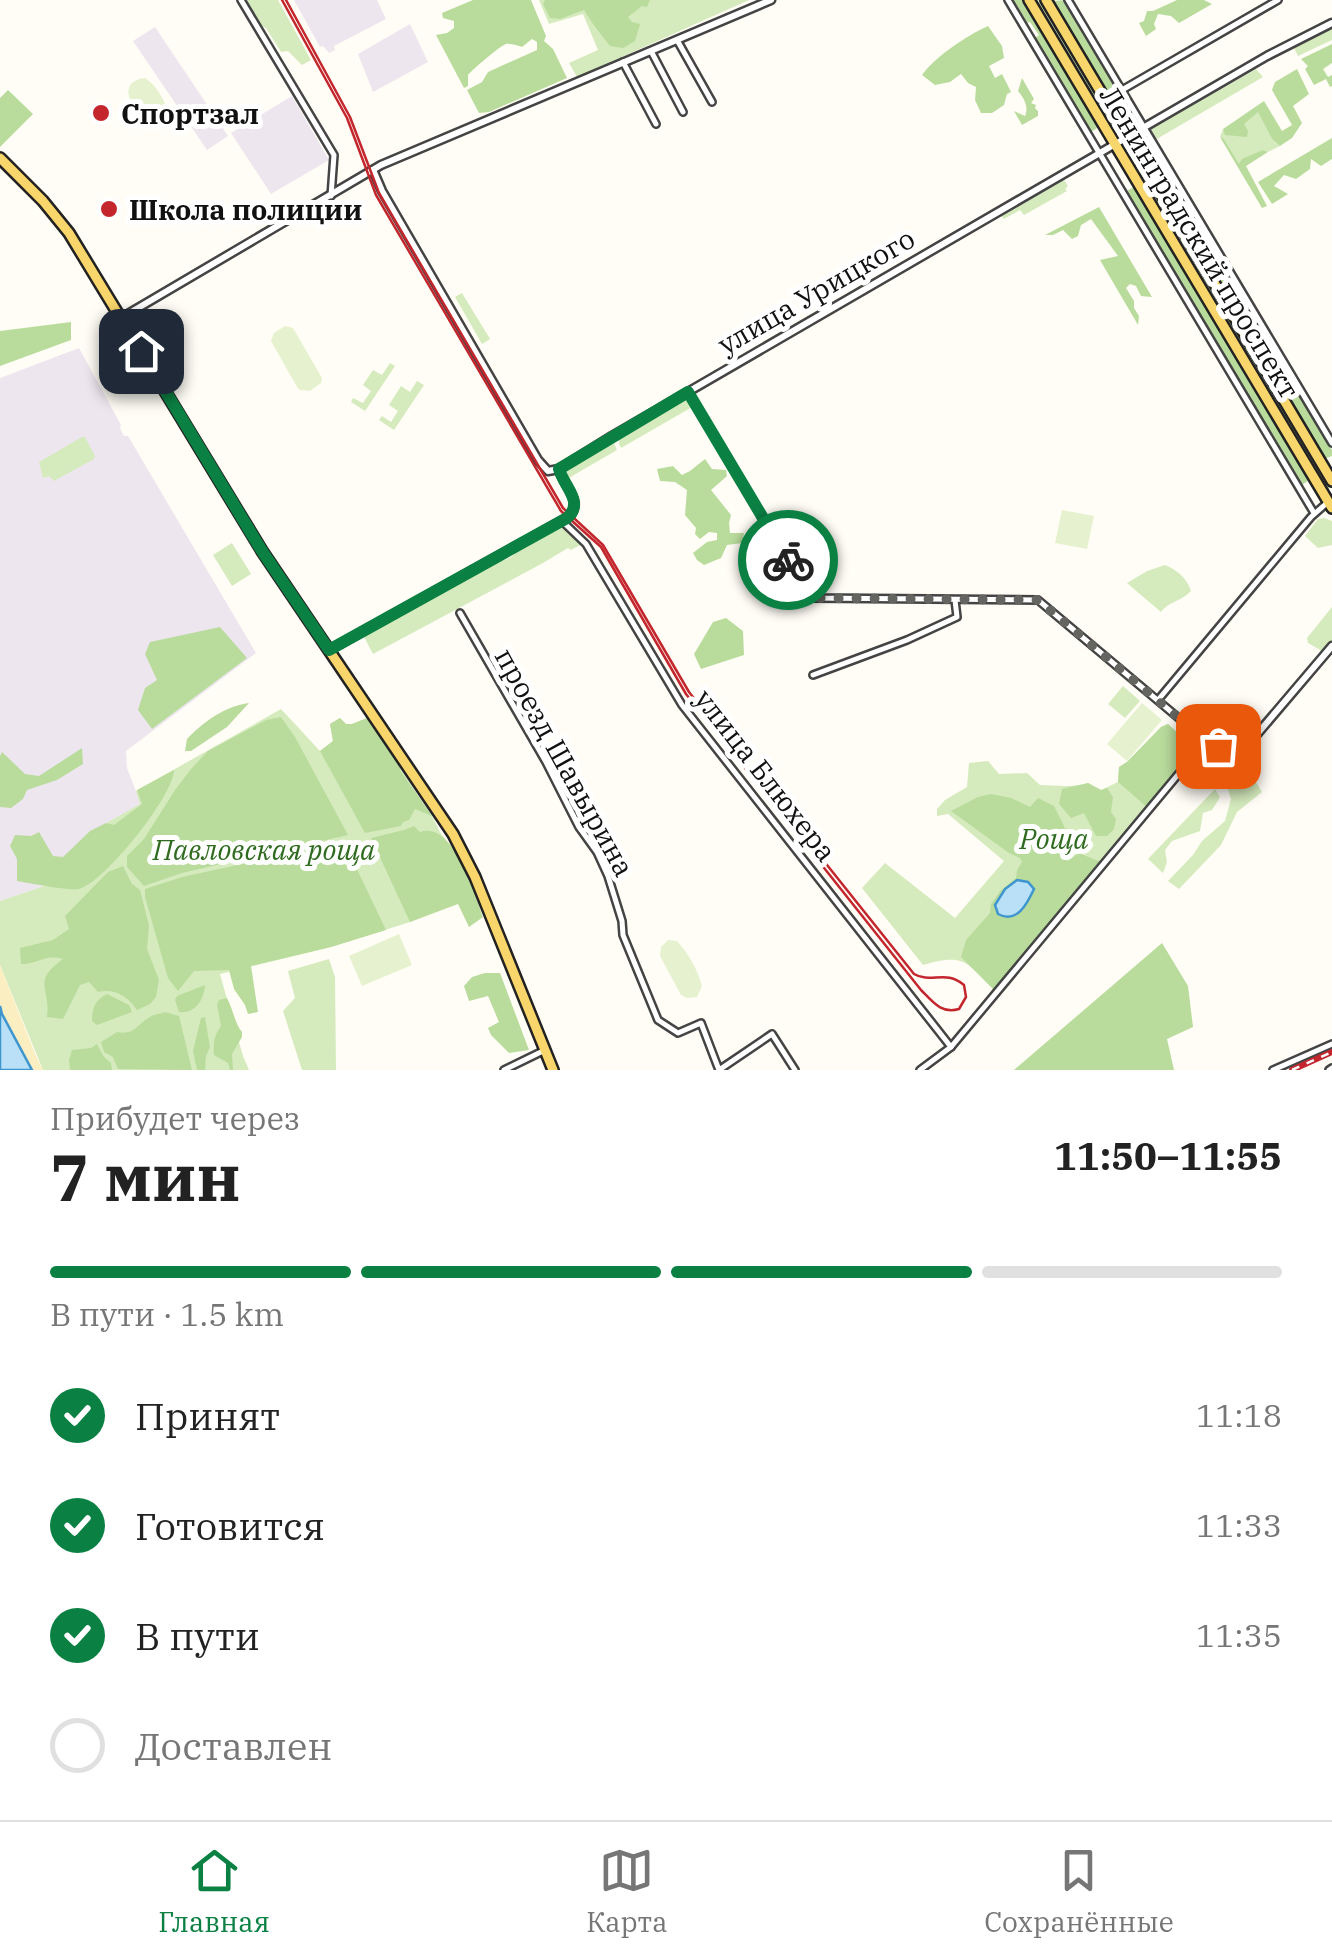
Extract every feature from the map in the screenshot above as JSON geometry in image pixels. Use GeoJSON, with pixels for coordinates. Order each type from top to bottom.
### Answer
{"type":"FeatureCollection","features":[{"type":"Feature","properties":{"kind":"main road","name":"Ленинградский проспект"},"geometry":{"type":"LineString","coordinates":[[1030,0],[1330,505]]}},
{"type":"Feature","properties":{"kind":"main road","name":"Ленинградский проспект"},"geometry":{"type":"LineString","coordinates":[[1046,0],[1332,481]]}},
{"type":"Feature","properties":{"kind":"main road"},"geometry":{"type":"LineString","coordinates":[[0,158],[69,233],[262,551],[453,834],[553,1070]]}},
{"type":"Feature","properties":{"kind":"street"},"geometry":{"type":"LineString","coordinates":[[241,0],[334,155],[331,196]]}},
{"type":"Feature","properties":{"kind":"street"},"geometry":{"type":"LineString","coordinates":[[121,318],[373,170],[770,0]]}},
{"type":"Feature","properties":{"kind":"street"},"geometry":{"type":"LineString","coordinates":[[1008,0],[1314,513]]}},
{"type":"Feature","properties":{"kind":"street"},"geometry":{"type":"LineString","coordinates":[[1068,0],[1332,443]]}},
{"type":"Feature","properties":{"kind":"street"},"geometry":{"type":"LineString","coordinates":[[1122,90],[1278,0]]}},
{"type":"Feature","properties":{"kind":"street","name":"улица Урицкого"},"geometry":{"type":"LineString","coordinates":[[559,469],[1127,137],[1332,23]]}},
{"type":"Feature","properties":{"kind":"street"},"geometry":{"type":"LineString","coordinates":[[677,40],[712,102]]}},
{"type":"Feature","properties":{"kind":"street"},"geometry":{"type":"LineString","coordinates":[[650,51],[684,112]]}},
{"type":"Feature","properties":{"kind":"street"},"geometry":{"type":"LineString","coordinates":[[623,62],[656,124]]}},
{"type":"Feature","properties":{"kind":"street"},"geometry":{"type":"LineString","coordinates":[[329,650],[562,521],[576,503],[559,469],[548,471],[538,460],[396,217],[373,170]]}},
{"type":"Feature","properties":{"kind":"street"},"geometry":{"type":"LineString","coordinates":[[688,392],[811,598],[1038,600],[1206,741],[1241,753],[1332,646]]}},
{"type":"Feature","properties":{"kind":"street"},"geometry":{"type":"LineString","coordinates":[[1158,700],[1314,513],[1330,505]]}},
{"type":"Feature","properties":{"kind":"street","name":"улица Блюхера"},"geometry":{"type":"LineString","coordinates":[[562,521],[586,544],[682,705],[950,1047]]}},
{"type":"Feature","properties":{"kind":"street"},"geometry":{"type":"LineString","coordinates":[[814,675],[908,640],[957,616],[955,600]]}},
{"type":"Feature","properties":{"kind":"street","name":"проезд Шавырина"},"geometry":{"type":"LineString","coordinates":[[460,613],[574,818],[598,852],[625,939],[658,1020],[678,1033],[702,1023],[720,1070],[772,1034],[795,1070]]}},
{"type":"Feature","properties":{"kind":"street"},"geometry":{"type":"LineString","coordinates":[[920,1070],[950,1047],[1206,741]]}},
{"type":"Feature","properties":{"kind":"street"},"geometry":{"type":"LineString","coordinates":[[1274,1070],[1332,1044]]}},
{"type":"Feature","properties":{"kind":"street"},"geometry":{"type":"LineString","coordinates":[[504,1070],[545,1050]]}},
{"type":"Feature","properties":{"kind":"shaded area"},"geometry":{"type":"Polygon","coordinates":[[[294,0],[377,0],[386,19],[334,46],[335,50],[329,53],[320,47],[294,0]]]}},
{"type":"Feature","properties":{"kind":"shaded area"},"geometry":{"type":"Polygon","coordinates":[[[410,24],[428,62],[373,92],[358,54],[410,24]]]}},
{"type":"Feature","properties":{"kind":"shaded area"},"geometry":{"type":"Polygon","coordinates":[[[155,27],[228,136],[207,150],[133,41],[155,27]]]}},
{"type":"Feature","properties":{"kind":"shaded area"},"geometry":{"type":"Polygon","coordinates":[[[292,96],[329,160],[271,194],[231,133],[292,96]]]}},
{"type":"Feature","properties":{"kind":"shaded area"},"geometry":{"type":"Polygon","coordinates":[[[79,348],[124,436],[128,436],[256,653],[126,751],[127,768],[141,804],[108,822],[70,877],[0,901],[0,378],[79,348]]]}},
{"type":"Feature","properties":{"kind":"green space"},"geometry":{"type":"Polygon","coordinates":[[[244,0],[278,0],[311,60],[302,65],[288,51],[281,52],[244,0]]]}},
{"type":"Feature","properties":{"kind":"green space"},"geometry":{"type":"Polygon","coordinates":[[[473,0],[531,0],[546,36],[544,41],[553,49],[567,78],[479,113],[467,90],[482,82],[488,72],[537,50],[537,42],[532,39],[522,47],[503,45],[468,75],[468,86],[464,88],[436,35],[454,28],[454,21],[443,18],[442,13],[473,0]]]}},
{"type":"Feature","properties":{"kind":"green space"},"geometry":{"type":"Polygon","coordinates":[[[539,0],[749,0],[577,77],[569,63],[598,50],[583,14],[549,24],[539,0]]]}},
{"type":"Feature","properties":{"kind":"green space"},"geometry":{"type":"Polygon","coordinates":[[[545,0],[650,0],[647,7],[642,6],[628,17],[640,24],[635,41],[623,48],[610,46],[584,10],[560,19],[550,18],[545,0]]]}},
{"type":"Feature","properties":{"kind":"green space"},"geometry":{"type":"Polygon","coordinates":[[[1013,0],[1023,0],[1096,123],[1097,128],[1091,132],[1035,38],[1039,35],[1013,0]]]}},
{"type":"Feature","properties":{"kind":"green space"},"geometry":{"type":"Polygon","coordinates":[[[1035,0],[1040,0],[1120,137],[1116,136],[1035,0]]]}},
{"type":"Feature","properties":{"kind":"green space"},"geometry":{"type":"Polygon","coordinates":[[[1065,0],[1118,90],[1109,95],[1053,1],[1065,0]]]}},
{"type":"Feature","properties":{"kind":"green space"},"geometry":{"type":"Polygon","coordinates":[[[1177,0],[1204,0],[1212,4],[1179,23],[1171,16],[1158,14],[1156,29],[1146,36],[1139,23],[1144,21],[1147,11],[1177,0]]]}},
{"type":"Feature","properties":{"kind":"green space"},"geometry":{"type":"Polygon","coordinates":[[[988,26],[1002,46],[1004,58],[989,66],[995,78],[1002,74],[1011,92],[1004,105],[992,113],[981,113],[975,100],[976,87],[961,74],[950,82],[935,85],[922,75],[952,47],[988,26]]]}},
{"type":"Feature","properties":{"kind":"green space"},"geometry":{"type":"Polygon","coordinates":[[[1332,28],[1332,40],[1298,56],[1293,46],[1332,28]]]}},
{"type":"Feature","properties":{"kind":"green space"},"geometry":{"type":"Polygon","coordinates":[[[1332,44],[1332,63],[1323,69],[1328,77],[1332,75],[1332,86],[1326,79],[1314,85],[1305,69],[1308,66],[1301,59],[1332,44]]]}},
{"type":"Feature","properties":{"kind":"green space"},"geometry":{"type":"Polygon","coordinates":[[[1256,69],[1263,77],[1155,140],[1150,133],[1151,129],[1256,69]]]}},
{"type":"Feature","properties":{"kind":"green space"},"geometry":{"type":"Polygon","coordinates":[[[1297,69],[1309,94],[1293,106],[1302,123],[1292,138],[1280,146],[1258,112],[1244,124],[1247,137],[1225,135],[1223,129],[1264,101],[1282,131],[1292,125],[1272,90],[1275,82],[1297,69]]]}},
{"type":"Feature","properties":{"kind":"green space"},"geometry":{"type":"Polygon","coordinates":[[[145,78],[160,93],[168,113],[162,123],[154,126],[141,116],[128,93],[135,81],[145,78]]]}},
{"type":"Feature","properties":{"kind":"green space"},"geometry":{"type":"Polygon","coordinates":[[[1022,78],[1038,116],[1022,125],[1014,111],[1025,116],[1026,113],[1018,91],[1022,78]]]}},
{"type":"Feature","properties":{"kind":"green space"},"geometry":{"type":"Polygon","coordinates":[[[8,90],[33,114],[0,147],[0,98],[8,90]]]}},
{"type":"Feature","properties":{"kind":"green space"},"geometry":{"type":"Polygon","coordinates":[[[1258,111],[1272,139],[1280,146],[1268,152],[1263,150],[1239,165],[1220,137],[1223,129],[1226,135],[1258,111]]]}},
{"type":"Feature","properties":{"kind":"green space"},"geometry":{"type":"Polygon","coordinates":[[[1220,137],[1239,164],[1263,150],[1268,152],[1246,166],[1267,206],[1262,208],[1220,137]]]}},
{"type":"Feature","properties":{"kind":"green space"},"geometry":{"type":"Polygon","coordinates":[[[1332,138],[1332,159],[1321,166],[1311,159],[1310,169],[1296,179],[1284,175],[1274,186],[1288,194],[1272,204],[1258,182],[1332,138]]]}},
{"type":"Feature","properties":{"kind":"green space"},"geometry":{"type":"Polygon","coordinates":[[[1123,147],[1330,488],[1327,490],[1123,147]]]}},
{"type":"Feature","properties":{"kind":"green space"},"geometry":{"type":"Polygon","coordinates":[[[1153,149],[1208,243],[1206,249],[1199,249],[1144,154],[1153,149]]]}},
{"type":"Feature","properties":{"kind":"green space"},"geometry":{"type":"Polygon","coordinates":[[[1064,180],[1067,191],[1024,215],[1020,210],[1004,219],[1001,216],[1064,180]]]}},
{"type":"Feature","properties":{"kind":"green space"},"geometry":{"type":"Polygon","coordinates":[[[1134,187],[1309,480],[1302,485],[1125,192],[1134,187]]]}},
{"type":"Feature","properties":{"kind":"green space"},"geometry":{"type":"Polygon","coordinates":[[[1099,207],[1152,297],[1141,296],[1136,286],[1130,284],[1126,288],[1139,316],[1138,325],[1100,260],[1118,256],[1091,219],[1081,225],[1078,236],[1072,239],[1063,230],[1045,235],[1099,207]]]}},
{"type":"Feature","properties":{"kind":"green space"},"geometry":{"type":"Polygon","coordinates":[[[1212,252],[1272,350],[1265,360],[1206,260],[1212,252]]]}},
{"type":"Feature","properties":{"kind":"green space"},"geometry":{"type":"Polygon","coordinates":[[[462,293],[490,339],[482,344],[455,297],[462,293]]]}},
{"type":"Feature","properties":{"kind":"green space"},"geometry":{"type":"Polygon","coordinates":[[[71,322],[71,340],[0,366],[0,331],[71,322]]]}},
{"type":"Feature","properties":{"kind":"green space"},"geometry":{"type":"Polygon","coordinates":[[[285,326],[293,328],[322,378],[310,391],[297,387],[271,341],[274,333],[285,326]]]}},
{"type":"Feature","properties":{"kind":"green space"},"geometry":{"type":"Polygon","coordinates":[[[390,363],[395,366],[365,411],[351,402],[353,398],[363,403],[371,391],[363,385],[373,370],[382,375],[390,363]]]}},
{"type":"Feature","properties":{"kind":"green space"},"geometry":{"type":"Polygon","coordinates":[[[417,381],[424,385],[394,430],[379,420],[382,416],[391,422],[398,411],[389,405],[401,386],[410,392],[417,381]]]}},
{"type":"Feature","properties":{"kind":"green space"},"geometry":{"type":"Polygon","coordinates":[[[1293,385],[1332,456],[1324,459],[1280,386],[1293,385]]]}},
{"type":"Feature","properties":{"kind":"green space"},"geometry":{"type":"Polygon","coordinates":[[[683,400],[694,406],[621,448],[619,436],[683,400]]]}},
{"type":"Feature","properties":{"kind":"green space"},"geometry":{"type":"Polygon","coordinates":[[[82,437],[94,459],[54,481],[49,476],[43,478],[39,462],[82,437]]]}},
{"type":"Feature","properties":{"kind":"green space"},"geometry":{"type":"Polygon","coordinates":[[[613,441],[617,450],[567,479],[571,464],[613,441]]]}},
{"type":"Feature","properties":{"kind":"green space"},"geometry":{"type":"Polygon","coordinates":[[[705,459],[712,469],[726,470],[727,476],[711,490],[731,515],[730,533],[744,533],[742,543],[727,545],[721,558],[704,565],[693,553],[707,542],[717,540],[717,533],[709,532],[700,539],[695,534],[696,528],[685,515],[687,490],[675,482],[660,481],[657,469],[673,466],[682,475],[705,459]]]}},
{"type":"Feature","properties":{"kind":"green space"},"geometry":{"type":"Polygon","coordinates":[[[1062,510],[1094,516],[1087,549],[1055,543],[1062,510]]]}},
{"type":"Feature","properties":{"kind":"green space"},"geometry":{"type":"Polygon","coordinates":[[[1318,519],[1332,521],[1332,545],[1318,548],[1305,536],[1318,519]]]}},
{"type":"Feature","properties":{"kind":"green space"},"geometry":{"type":"Polygon","coordinates":[[[564,526],[584,543],[568,548],[373,654],[364,637],[369,631],[495,562],[510,558],[529,541],[564,526]]]}},
{"type":"Feature","properties":{"kind":"green space"},"geometry":{"type":"Polygon","coordinates":[[[232,543],[251,574],[232,586],[213,555],[232,543]]]}},
{"type":"Feature","properties":{"kind":"green space"},"geometry":{"type":"Polygon","coordinates":[[[1165,565],[1181,575],[1191,591],[1161,612],[1127,583],[1165,565]]]}},
{"type":"Feature","properties":{"kind":"green space"},"geometry":{"type":"Polygon","coordinates":[[[1332,607],[1332,643],[1322,651],[1308,643],[1307,638],[1332,607]]]}},
{"type":"Feature","properties":{"kind":"green space"},"geometry":{"type":"Polygon","coordinates":[[[726,618],[743,631],[744,655],[701,669],[694,654],[713,622],[726,618]]]}},
{"type":"Feature","properties":{"kind":"green space"},"geometry":{"type":"Polygon","coordinates":[[[220,627],[247,658],[152,729],[138,710],[145,688],[157,680],[145,654],[150,642],[220,627]]]}},
{"type":"Feature","properties":{"kind":"green space"},"geometry":{"type":"Polygon","coordinates":[[[1123,686],[1140,701],[1125,718],[1108,704],[1123,686]]]}},
{"type":"Feature","properties":{"kind":"green space"},"geometry":{"type":"Polygon","coordinates":[[[249,703],[227,727],[185,751],[187,739],[207,721],[249,703]]]}},
{"type":"Feature","properties":{"kind":"green space"},"geometry":{"type":"Polygon","coordinates":[[[1142,703],[1162,720],[1127,761],[1107,744],[1142,703]]]}},
{"type":"Feature","properties":{"kind":"green space","name":"Павловская роща"},"geometry":{"type":"Polygon","coordinates":[[[281,709],[320,751],[333,741],[330,724],[340,718],[352,724],[367,718],[399,761],[401,770],[465,867],[475,896],[331,947],[220,974],[249,1070],[43,1070],[0,965],[0,901],[70,877],[108,822],[140,804],[136,791],[281,709]]]}},
{"type":"Feature","properties":{"kind":"green space"},"geometry":{"type":"Polygon","coordinates":[[[281,717],[348,835],[182,873],[144,886],[127,867],[127,856],[144,839],[191,769],[208,751],[266,720],[281,717]]]}},
{"type":"Feature","properties":{"kind":"green space"},"geometry":{"type":"Polygon","coordinates":[[[340,718],[352,724],[367,718],[432,816],[415,809],[401,826],[365,833],[320,751],[333,741],[330,724],[340,718]]]}},
{"type":"Feature","properties":{"kind":"green space","name":"Роща"},"geometry":{"type":"Polygon","coordinates":[[[1168,724],[1196,750],[994,990],[964,962],[948,960],[923,965],[862,888],[885,863],[955,918],[1004,861],[948,814],[937,816],[937,809],[945,800],[967,787],[969,763],[988,761],[999,774],[1027,773],[1040,785],[1088,783],[1101,790],[1118,782],[1119,767],[1168,724]]]}},
{"type":"Feature","properties":{"kind":"green space"},"geometry":{"type":"Polygon","coordinates":[[[1168,724],[1196,750],[1148,808],[1118,782],[1119,767],[1168,724]]]}},
{"type":"Feature","properties":{"kind":"green space"},"geometry":{"type":"Polygon","coordinates":[[[82,748],[83,764],[57,780],[27,790],[11,808],[0,807],[2,752],[25,774],[39,776],[82,748]]]}},
{"type":"Feature","properties":{"kind":"green space"},"geometry":{"type":"Polygon","coordinates":[[[1244,763],[1262,792],[1237,812],[1221,845],[1179,889],[1168,881],[1225,821],[1232,770],[1244,763]]]}},
{"type":"Feature","properties":{"kind":"green space"},"geometry":{"type":"Polygon","coordinates":[[[174,770],[151,817],[91,883],[74,889],[17,881],[17,859],[10,846],[15,835],[39,832],[53,856],[63,857],[90,831],[106,823],[114,825],[142,804],[137,790],[174,770]]]}},
{"type":"Feature","properties":{"kind":"green space"},"geometry":{"type":"Polygon","coordinates":[[[1088,783],[1101,790],[1107,788],[1113,797],[1111,812],[1116,819],[1107,836],[1096,836],[1084,813],[1071,818],[1059,804],[1062,789],[1088,783]]]}},
{"type":"Feature","properties":{"kind":"green space"},"geometry":{"type":"Polygon","coordinates":[[[1215,789],[1220,797],[1212,810],[1203,813],[1200,831],[1172,841],[1165,850],[1167,862],[1163,873],[1148,859],[1215,789]]]}},
{"type":"Feature","properties":{"kind":"green space"},"geometry":{"type":"Polygon","coordinates":[[[991,794],[1030,807],[1038,798],[1054,806],[1072,847],[1064,858],[1068,861],[1079,853],[1103,863],[994,990],[961,957],[966,940],[990,913],[1001,890],[1016,878],[1022,862],[951,811],[991,794]]]}},
{"type":"Feature","properties":{"kind":"green space"},"geometry":{"type":"Polygon","coordinates":[[[414,826],[420,832],[432,831],[443,837],[461,861],[483,917],[469,927],[458,904],[410,922],[371,838],[414,826]]]}},
{"type":"Feature","properties":{"kind":"green space"},"geometry":{"type":"Polygon","coordinates":[[[344,842],[386,930],[251,966],[258,1012],[248,1014],[229,970],[194,971],[178,991],[168,978],[145,889],[182,877],[344,842]]]}},
{"type":"Feature","properties":{"kind":"green space"},"geometry":{"type":"Polygon","coordinates":[[[123,866],[132,884],[140,890],[149,925],[147,949],[159,980],[156,997],[137,1010],[120,994],[98,992],[89,982],[80,985],[63,1019],[47,1017],[45,980],[63,959],[21,964],[20,948],[53,940],[69,929],[65,916],[108,872],[123,866]]]}},
{"type":"Feature","properties":{"kind":"green space"},"geometry":{"type":"Polygon","coordinates":[[[399,934],[412,965],[362,986],[349,956],[399,934]]]}},
{"type":"Feature","properties":{"kind":"green space"},"geometry":{"type":"Polygon","coordinates":[[[668,940],[677,941],[689,956],[702,986],[697,997],[681,995],[660,956],[661,947],[668,940]]]}},
{"type":"Feature","properties":{"kind":"green space"},"geometry":{"type":"Polygon","coordinates":[[[1162,943],[1188,986],[1193,1027],[1167,1039],[1174,1070],[1014,1070],[1162,943]]]}},
{"type":"Feature","properties":{"kind":"green space"},"geometry":{"type":"Polygon","coordinates":[[[329,959],[335,977],[336,1070],[302,1070],[283,1011],[295,998],[288,971],[329,959]]]}},
{"type":"Feature","properties":{"kind":"green space"},"geometry":{"type":"Polygon","coordinates":[[[500,973],[529,1050],[509,1053],[491,1035],[488,1028],[499,1022],[488,996],[469,1001],[464,986],[472,977],[500,973]]]}},
{"type":"Feature","properties":{"kind":"green space"},"geometry":{"type":"Polygon","coordinates":[[[205,985],[198,1005],[179,1012],[177,996],[205,985]]]}},
{"type":"Feature","properties":{"kind":"green space"},"geometry":{"type":"Polygon","coordinates":[[[107,994],[129,1005],[132,1012],[97,1025],[92,1021],[94,1008],[107,994]]]}},
{"type":"Feature","properties":{"kind":"green space"},"geometry":{"type":"Polygon","coordinates":[[[227,998],[242,1032],[232,1054],[233,1070],[214,1055],[214,1040],[221,1026],[217,1005],[227,998]]]}},
{"type":"Feature","properties":{"kind":"green space"},"geometry":{"type":"Polygon","coordinates":[[[165,1012],[179,1016],[192,1070],[118,1069],[101,1042],[165,1012]]]}},
{"type":"Feature","properties":{"kind":"green space"},"geometry":{"type":"Polygon","coordinates":[[[205,1017],[210,1047],[205,1070],[197,1070],[193,1051],[201,1018],[205,1017]]]}},
{"type":"Feature","properties":{"kind":"green space"},"geometry":{"type":"Polygon","coordinates":[[[97,1044],[112,1070],[70,1070],[72,1050],[97,1044]]]}},
{"type":"Feature","properties":{"kind":"sand"},"geometry":{"type":"Polygon","coordinates":[[[0,965],[43,1070],[32,1070],[2,1014],[0,965]]]}},
{"type":"Feature","properties":{"kind":"water"},"geometry":{"type":"Polygon","coordinates":[[[1017,880],[1028,882],[1034,889],[1028,901],[1016,914],[998,914],[995,905],[1005,889],[1017,880]]]}},
{"type":"Feature","properties":{"kind":"water"},"geometry":{"type":"Polygon","coordinates":[[[0,1006],[2,1014],[32,1070],[0,1070],[0,1006]]]}},
{"type":"Feature","properties":{"kind":"tram line"},"geometry":{"type":"LineString","coordinates":[[282,0],[347,118],[376,195],[561,511],[601,547],[686,694],[921,990],[942,1008],[959,1009],[966,997],[964,985],[951,978],[914,974],[689,692],[603,545],[563,508],[379,193],[350,117],[286,0]]}},
{"type":"Feature","properties":{"kind":"railway"},"geometry":{"type":"LineString","coordinates":[[1292,1070],[1332,1052]]}},
{"type":"Feature","properties":{"kind":"way so far"},"geometry":{"type":"LineString","coordinates":[[788,560],[811,598],[1038,600],[1206,741],[1218,746]]}},
{"type":"Feature","properties":{"kind":"place","name":"Спортзал"},"geometry":{"type":"Point","coordinates":[101,113]}},
{"type":"Feature","properties":{"kind":"place","name":"Школа полиции"},"geometry":{"type":"Point","coordinates":[109,209]}},
{"type":"Feature","properties":{"kind":"route"},"geometry":{"type":"LineString","coordinates":[[141,351],[262,551],[329,650],[567,518],[576,503],[559,469],[688,392],[788,560]]}}]}
